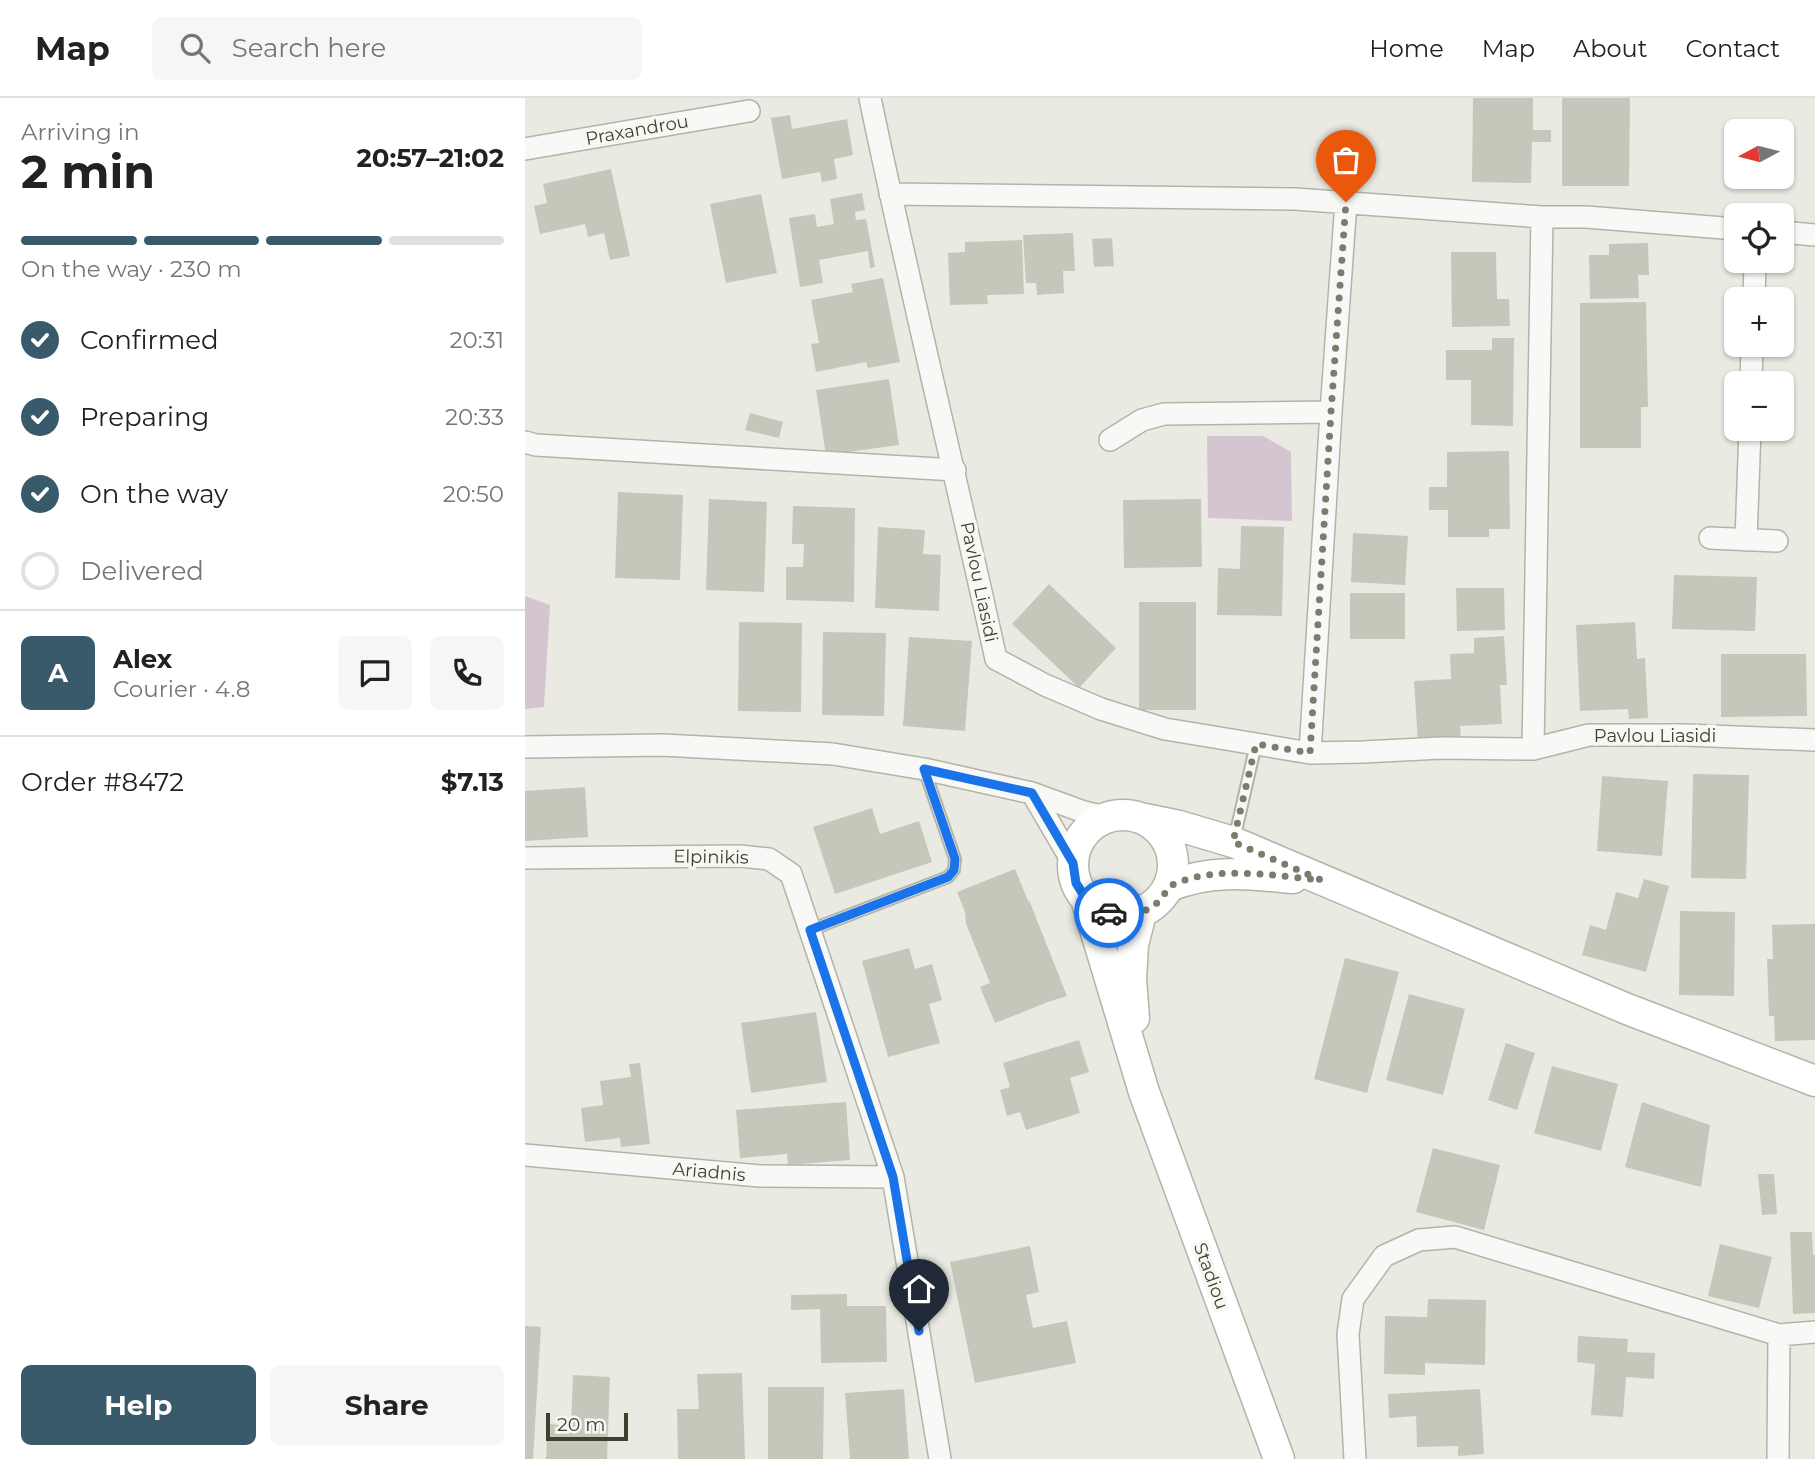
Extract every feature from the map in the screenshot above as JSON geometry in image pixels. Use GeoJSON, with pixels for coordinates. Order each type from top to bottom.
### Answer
{"type":"FeatureCollection","features":[{"type":"Feature","properties":{"kind":"street","name":"Pavlou Liasidi"},"geometry":{"type":"LineString","coordinates":[[870,98],[996,659],[1045,685],[1101,709],[1165,729],[1310,753],[1441,748],[1533,749],[1590,735],[1686,735],[1815,740]]}},
{"type":"Feature","properties":{"kind":"street","name":"Praxandrou"},"geometry":{"type":"LineString","coordinates":[[525,149],[749,111]]}},
{"type":"Feature","properties":{"kind":"street"},"geometry":{"type":"LineString","coordinates":[[890,194],[1295,199],[1724,228]]}},
{"type":"Feature","properties":{"kind":"street"},"geometry":{"type":"LineString","coordinates":[[1310,753],[1346,202]]}},
{"type":"Feature","properties":{"kind":"street"},"geometry":{"type":"LineString","coordinates":[[1533,749],[1542,217]]}},
{"type":"Feature","properties":{"kind":"street"},"geometry":{"type":"LineString","coordinates":[[1794,233],[1815,235]]}},
{"type":"Feature","properties":{"kind":"street"},"geometry":{"type":"LineString","coordinates":[[1110,440],[1142,420],[1164,414],[1331,412]]}},
{"type":"Feature","properties":{"kind":"street"},"geometry":{"type":"LineString","coordinates":[[1746,540],[1749,441]]}},
{"type":"Feature","properties":{"kind":"street"},"geometry":{"type":"LineString","coordinates":[[525,442],[536,445],[955,470]]}},
{"type":"Feature","properties":{"kind":"street"},"geometry":{"type":"LineString","coordinates":[[1710,538],[1776,541]]}},
{"type":"Feature","properties":{"kind":"street"},"geometry":{"type":"LineString","coordinates":[[525,747],[662,745],[834,754],[924,769],[1032,793],[1106,817],[1126,814],[1179,826],[1233,842],[1627,1009],[1815,1081]]}},
{"type":"Feature","properties":{"kind":"street"},"geometry":{"type":"LineString","coordinates":[[1032,793],[1073,863]]}},
{"type":"Feature","properties":{"kind":"street"},"geometry":{"type":"LineString","coordinates":[[1106,817],[1089,828],[1077,844],[1073,863],[1076,883],[1086,899],[1102,911],[1121,916],[1141,913],[1158,902],[1170,886],[1174,867],[1171,847],[1161,830],[1145,819]]}},
{"type":"Feature","properties":{"kind":"street","name":"Elpinikis"},"geometry":{"type":"LineString","coordinates":[[525,858],[740,856],[769,859],[791,874],[893,1177],[940,1459]]}},
{"type":"Feature","properties":{"kind":"street"},"geometry":{"type":"LineString","coordinates":[[1170,886],[1189,878],[1214,874],[1321,880]]}},
{"type":"Feature","properties":{"kind":"street","name":"Stadiou"},"geometry":{"type":"LineString","coordinates":[[1086,899],[1144,1092],[1279,1459]]}},
{"type":"Feature","properties":{"kind":"street","name":"Stadiou"},"geometry":{"type":"LineString","coordinates":[[1141,913],[1133,945],[1131,979],[1144,1092]]}},
{"type":"Feature","properties":{"kind":"street","name":"Ariadnis"},"geometry":{"type":"LineString","coordinates":[[525,1155],[760,1176],[893,1177]]}},
{"type":"Feature","properties":{"kind":"street"},"geometry":{"type":"LineString","coordinates":[[1355,1459],[1348,1334],[1353,1299],[1384,1256],[1419,1240],[1455,1237],[1779,1335],[1815,1332]]}},
{"type":"Feature","properties":{"kind":"street"},"geometry":{"type":"LineString","coordinates":[[1778,1459],[1779,1335]]}},
{"type":"Feature","properties":{"kind":"lane"},"geometry":{"type":"LineString","coordinates":[[1233,842],[1256,744]]}},
{"type":"Feature","properties":{"kind":"lane"},"geometry":{"type":"LineString","coordinates":[[810,930],[948,877],[954,870],[955,859],[924,769]]}},
{"type":"Feature","properties":{"kind":"shaded area"},"geometry":{"type":"Polygon","coordinates":[[[1207,436],[1263,436],[1291,452],[1292,521],[1208,518],[1207,436]]]}},
{"type":"Feature","properties":{"kind":"shaded area"},"geometry":{"type":"Polygon","coordinates":[[[525,596],[550,605],[544,707],[525,709],[525,596]]]}},
{"type":"Feature","properties":{"kind":"building"},"geometry":{"type":"Polygon","coordinates":[[[1473,98],[1533,98],[1533,130],[1551,130],[1551,142],[1532,142],[1531,183],[1472,182],[1473,98]]]}},
{"type":"Feature","properties":{"kind":"building"},"geometry":{"type":"Polygon","coordinates":[[[1562,98],[1630,98],[1629,186],[1562,186],[1562,98]]]}},
{"type":"Feature","properties":{"kind":"building"},"geometry":{"type":"Polygon","coordinates":[[[790,115],[792,129],[847,119],[853,155],[834,159],[837,179],[822,182],[820,172],[782,179],[771,118],[790,115]]]}},
{"type":"Feature","properties":{"kind":"building"},"geometry":{"type":"Polygon","coordinates":[[[611,169],[630,256],[610,260],[604,233],[588,237],[585,224],[540,234],[534,206],[547,203],[543,184],[611,169]]]}},
{"type":"Feature","properties":{"kind":"building"},"geometry":{"type":"Polygon","coordinates":[[[862,193],[865,210],[855,212],[856,220],[866,219],[875,267],[870,268],[868,251],[819,260],[823,283],[800,287],[789,218],[815,214],[817,227],[834,224],[830,199],[862,193]]]}},
{"type":"Feature","properties":{"kind":"building"},"geometry":{"type":"Polygon","coordinates":[[[761,194],[777,273],[726,283],[710,204],[761,194]]]}},
{"type":"Feature","properties":{"kind":"building"},"geometry":{"type":"Polygon","coordinates":[[[1073,233],[1075,271],[1063,271],[1064,293],[1037,295],[1036,283],[1026,283],[1023,235],[1073,233]]]}},
{"type":"Feature","properties":{"kind":"building"},"geometry":{"type":"Polygon","coordinates":[[[1112,238],[1114,266],[1094,267],[1092,239],[1112,238]]]}},
{"type":"Feature","properties":{"kind":"building"},"geometry":{"type":"Polygon","coordinates":[[[1022,240],[1024,294],[987,295],[988,304],[950,305],[948,253],[965,252],[965,242],[1022,240]]]}},
{"type":"Feature","properties":{"kind":"building"},"geometry":{"type":"Polygon","coordinates":[[[1648,243],[1649,275],[1638,275],[1639,298],[1590,299],[1589,255],[1609,255],[1609,244],[1648,243]]]}},
{"type":"Feature","properties":{"kind":"building"},"geometry":{"type":"Polygon","coordinates":[[[1451,252],[1496,252],[1497,299],[1509,299],[1510,326],[1452,327],[1451,252]]]}},
{"type":"Feature","properties":{"kind":"building"},"geometry":{"type":"Polygon","coordinates":[[[883,278],[900,362],[868,368],[866,362],[816,372],[811,344],[819,343],[811,300],[853,292],[851,284],[883,278]]]}},
{"type":"Feature","properties":{"kind":"building"},"geometry":{"type":"Polygon","coordinates":[[[1646,302],[1648,407],[1641,407],[1641,448],[1580,448],[1580,303],[1646,302]]]}},
{"type":"Feature","properties":{"kind":"building"},"geometry":{"type":"Polygon","coordinates":[[[1492,338],[1514,338],[1513,426],[1471,425],[1471,380],[1446,380],[1446,350],[1492,350],[1492,338]]]}},
{"type":"Feature","properties":{"kind":"building"},"geometry":{"type":"Polygon","coordinates":[[[889,379],[899,445],[826,455],[816,390],[889,379]]]}},
{"type":"Feature","properties":{"kind":"building"},"geometry":{"type":"Polygon","coordinates":[[[750,413],[783,422],[779,438],[745,430],[750,413]]]}},
{"type":"Feature","properties":{"kind":"building"},"geometry":{"type":"Polygon","coordinates":[[[1509,451],[1510,529],[1489,529],[1489,537],[1448,537],[1448,510],[1429,510],[1429,487],[1447,487],[1447,452],[1509,451]]]}},
{"type":"Feature","properties":{"kind":"building"},"geometry":{"type":"Polygon","coordinates":[[[618,492],[683,495],[680,580],[615,578],[618,492]]]}},
{"type":"Feature","properties":{"kind":"building"},"geometry":{"type":"Polygon","coordinates":[[[709,499],[767,502],[764,592],[706,590],[709,499]]]}},
{"type":"Feature","properties":{"kind":"building"},"geometry":{"type":"Polygon","coordinates":[[[1201,499],[1202,567],[1124,568],[1123,500],[1201,499]]]}},
{"type":"Feature","properties":{"kind":"building"},"geometry":{"type":"Polygon","coordinates":[[[793,506],[855,508],[854,602],[786,600],[786,567],[803,567],[804,544],[792,544],[793,506]]]}},
{"type":"Feature","properties":{"kind":"building"},"geometry":{"type":"Polygon","coordinates":[[[1241,526],[1284,527],[1282,616],[1217,615],[1218,568],[1240,569],[1241,526]]]}},
{"type":"Feature","properties":{"kind":"building"},"geometry":{"type":"Polygon","coordinates":[[[878,527],[925,530],[923,554],[941,555],[939,611],[875,608],[878,527]]]}},
{"type":"Feature","properties":{"kind":"building"},"geometry":{"type":"Polygon","coordinates":[[[1353,533],[1408,536],[1405,585],[1351,582],[1353,533]]]}},
{"type":"Feature","properties":{"kind":"building"},"geometry":{"type":"Polygon","coordinates":[[[1674,575],[1757,577],[1755,631],[1672,629],[1674,575]]]}},
{"type":"Feature","properties":{"kind":"building"},"geometry":{"type":"Polygon","coordinates":[[[1049,584],[1116,648],[1079,688],[1012,624],[1049,584]]]}},
{"type":"Feature","properties":{"kind":"building"},"geometry":{"type":"Polygon","coordinates":[[[1456,588],[1504,588],[1505,630],[1457,631],[1456,588]]]}},
{"type":"Feature","properties":{"kind":"building"},"geometry":{"type":"Polygon","coordinates":[[[1350,593],[1405,593],[1405,639],[1350,639],[1350,593]]]}},
{"type":"Feature","properties":{"kind":"building"},"geometry":{"type":"Polygon","coordinates":[[[1139,602],[1196,602],[1196,710],[1139,710],[1139,602]]]}},
{"type":"Feature","properties":{"kind":"building"},"geometry":{"type":"Polygon","coordinates":[[[739,622],[802,623],[801,712],[738,711],[739,622]]]}},
{"type":"Feature","properties":{"kind":"building"},"geometry":{"type":"Polygon","coordinates":[[[1635,622],[1637,659],[1645,658],[1648,718],[1629,719],[1628,709],[1580,711],[1576,625],[1635,622]]]}},
{"type":"Feature","properties":{"kind":"building"},"geometry":{"type":"Polygon","coordinates":[[[823,632],[886,633],[884,716],[822,715],[823,632]]]}},
{"type":"Feature","properties":{"kind":"building"},"geometry":{"type":"Polygon","coordinates":[[[1504,636],[1507,685],[1500,685],[1502,724],[1460,726],[1461,741],[1418,743],[1414,681],[1451,679],[1450,654],[1474,653],[1474,638],[1504,636]]]}},
{"type":"Feature","properties":{"kind":"building"},"geometry":{"type":"Polygon","coordinates":[[[909,637],[972,641],[965,731],[903,726],[909,637]]]}},
{"type":"Feature","properties":{"kind":"building"},"geometry":{"type":"Polygon","coordinates":[[[1721,654],[1806,654],[1807,716],[1721,717],[1721,654]]]}},
{"type":"Feature","properties":{"kind":"building"},"geometry":{"type":"Polygon","coordinates":[[[1693,774],[1749,775],[1746,879],[1691,878],[1693,774]]]}},
{"type":"Feature","properties":{"kind":"building"},"geometry":{"type":"Polygon","coordinates":[[[1602,776],[1668,781],[1662,856],[1597,851],[1602,776]]]}},
{"type":"Feature","properties":{"kind":"building"},"geometry":{"type":"Polygon","coordinates":[[[585,787],[588,837],[525,841],[525,791],[585,787]]]}},
{"type":"Feature","properties":{"kind":"building"},"geometry":{"type":"Polygon","coordinates":[[[872,808],[880,834],[919,821],[932,862],[835,894],[813,827],[872,808]]]}},
{"type":"Feature","properties":{"kind":"building"},"geometry":{"type":"Polygon","coordinates":[[[1015,869],[1067,996],[995,1023],[980,987],[990,983],[966,924],[965,912],[957,892],[1015,869]]]}},
{"type":"Feature","properties":{"kind":"building"},"geometry":{"type":"Polygon","coordinates":[[[1644,879],[1669,886],[1646,972],[1582,955],[1590,925],[1606,930],[1616,892],[1638,898],[1644,879]]]}},
{"type":"Feature","properties":{"kind":"building"},"geometry":{"type":"Polygon","coordinates":[[[1680,911],[1735,912],[1734,996],[1679,995],[1680,911]]]}},
{"type":"Feature","properties":{"kind":"building"},"geometry":{"type":"Polygon","coordinates":[[[1815,924],[1815,1040],[1775,1041],[1774,1016],[1769,1016],[1767,959],[1773,959],[1772,925],[1815,924]]]}},
{"type":"Feature","properties":{"kind":"building"},"geometry":{"type":"Polygon","coordinates":[[[909,948],[915,969],[932,964],[942,1000],[929,1004],[940,1043],[888,1057],[862,961],[909,948]]]}},
{"type":"Feature","properties":{"kind":"building"},"geometry":{"type":"Polygon","coordinates":[[[1345,958],[1399,972],[1367,1093],[1314,1079],[1345,958]]]}},
{"type":"Feature","properties":{"kind":"building"},"geometry":{"type":"Polygon","coordinates":[[[1409,994],[1465,1009],[1443,1095],[1386,1080],[1409,994]]]}},
{"type":"Feature","properties":{"kind":"building"},"geometry":{"type":"Polygon","coordinates":[[[816,1012],[827,1082],[751,1093],[741,1023],[816,1012]]]}},
{"type":"Feature","properties":{"kind":"building"},"geometry":{"type":"Polygon","coordinates":[[[1079,1040],[1089,1072],[1070,1078],[1080,1113],[1026,1130],[1020,1112],[1007,1116],[1000,1090],[1010,1087],[1003,1063],[1079,1040]]]}},
{"type":"Feature","properties":{"kind":"building"},"geometry":{"type":"Polygon","coordinates":[[[1506,1043],[1535,1053],[1517,1110],[1488,1100],[1506,1043]]]}},
{"type":"Feature","properties":{"kind":"building"},"geometry":{"type":"Polygon","coordinates":[[[640,1063],[650,1144],[621,1147],[620,1138],[585,1142],[581,1108],[603,1105],[600,1081],[631,1077],[629,1064],[640,1063]]]}},
{"type":"Feature","properties":{"kind":"building"},"geometry":{"type":"Polygon","coordinates":[[[1552,1066],[1618,1084],[1601,1151],[1534,1133],[1552,1066]]]}},
{"type":"Feature","properties":{"kind":"building"},"geometry":{"type":"Polygon","coordinates":[[[846,1102],[850,1160],[788,1165],[787,1154],[740,1158],[736,1110],[846,1102]]]}},
{"type":"Feature","properties":{"kind":"building"},"geometry":{"type":"Polygon","coordinates":[[[1642,1102],[1710,1125],[1701,1187],[1625,1167],[1642,1102]]]}},
{"type":"Feature","properties":{"kind":"building"},"geometry":{"type":"Polygon","coordinates":[[[1433,1148],[1500,1165],[1484,1230],[1416,1212],[1433,1148]]]}},
{"type":"Feature","properties":{"kind":"building"},"geometry":{"type":"Polygon","coordinates":[[[1758,1174],[1774,1174],[1777,1214],[1762,1215],[1758,1174]]]}},
{"type":"Feature","properties":{"kind":"building"},"geometry":{"type":"Polygon","coordinates":[[[1790,1232],[1812,1232],[1815,1255],[1815,1313],[1793,1314],[1790,1232]]]}},
{"type":"Feature","properties":{"kind":"building"},"geometry":{"type":"Polygon","coordinates":[[[1720,1244],[1772,1257],[1759,1308],[1708,1296],[1720,1244]]]}},
{"type":"Feature","properties":{"kind":"building"},"geometry":{"type":"Polygon","coordinates":[[[1030,1246],[1039,1292],[1026,1295],[1033,1328],[1067,1321],[1076,1363],[975,1383],[950,1262],[1030,1246]]]}},
{"type":"Feature","properties":{"kind":"building"},"geometry":{"type":"Polygon","coordinates":[[[847,1294],[847,1306],[886,1306],[887,1362],[821,1363],[820,1309],[791,1310],[791,1295],[847,1294]]]}},
{"type":"Feature","properties":{"kind":"building"},"geometry":{"type":"Polygon","coordinates":[[[1428,1299],[1486,1300],[1485,1365],[1425,1363],[1425,1375],[1384,1374],[1385,1316],[1427,1317],[1428,1299]]]}},
{"type":"Feature","properties":{"kind":"building"},"geometry":{"type":"Polygon","coordinates":[[[525,1326],[541,1327],[533,1459],[525,1459],[525,1326]]]}},
{"type":"Feature","properties":{"kind":"building"},"geometry":{"type":"Polygon","coordinates":[[[1578,1336],[1628,1339],[1627,1352],[1655,1353],[1654,1379],[1626,1377],[1623,1417],[1591,1415],[1595,1364],[1577,1362],[1578,1336]]]}},
{"type":"Feature","properties":{"kind":"building"},"geometry":{"type":"Polygon","coordinates":[[[742,1373],[745,1459],[678,1459],[677,1409],[699,1409],[697,1374],[742,1373]]]}},
{"type":"Feature","properties":{"kind":"building"},"geometry":{"type":"Polygon","coordinates":[[[573,1375],[610,1377],[607,1459],[546,1459],[548,1424],[571,1426],[573,1375]]]}},
{"type":"Feature","properties":{"kind":"building"},"geometry":{"type":"Polygon","coordinates":[[[768,1387],[824,1387],[823,1459],[768,1459],[768,1387]]]}},
{"type":"Feature","properties":{"kind":"building"},"geometry":{"type":"Polygon","coordinates":[[[904,1389],[909,1459],[850,1459],[845,1393],[904,1389]]]}},
{"type":"Feature","properties":{"kind":"building"},"geometry":{"type":"Polygon","coordinates":[[[1480,1389],[1484,1454],[1458,1456],[1458,1446],[1417,1447],[1416,1416],[1389,1418],[1388,1394],[1480,1389]]]}},
{"type":"Feature","properties":{"kind":"way so far"},"geometry":{"type":"LineString","coordinates":[[1109,913],[1121,916],[1141,913],[1158,902],[1170,886],[1189,878],[1214,874],[1321,880],[1233,842],[1256,744],[1310,753],[1346,202]]}},
{"type":"Feature","properties":{"kind":"route"},"geometry":{"type":"LineString","coordinates":[[919,1331],[893,1177],[810,930],[948,877],[954,870],[955,859],[924,769],[1032,793],[1073,863],[1076,883],[1086,899],[1109,913]]}}]}
